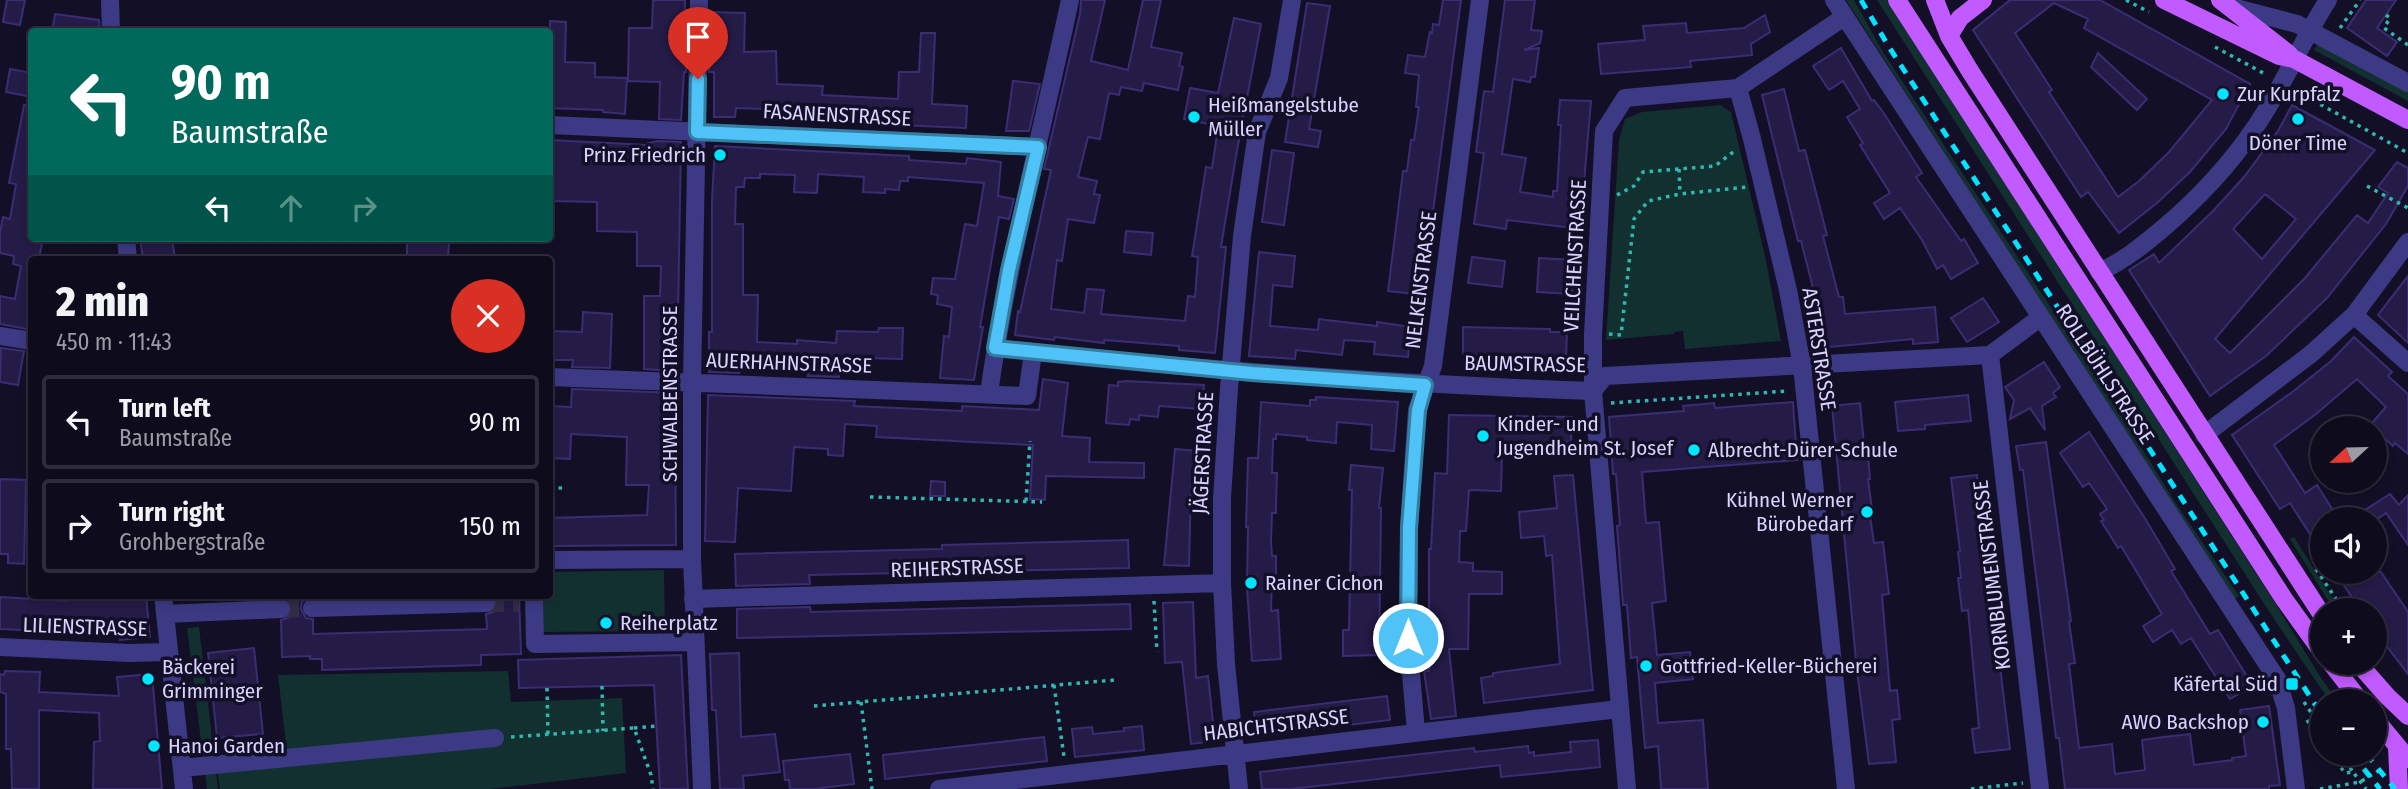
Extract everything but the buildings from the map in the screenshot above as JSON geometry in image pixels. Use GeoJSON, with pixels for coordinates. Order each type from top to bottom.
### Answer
{"type":"FeatureCollection","features":[{"type":"Feature","properties":{"kind":"main road","name":"ROLLBÜHLSTRASSE"},"geometry":{"type":"LineString","coordinates":[[1897,0],[2310,634]]}},
{"type":"Feature","properties":{"kind":"main road"},"geometry":{"type":"LineString","coordinates":[[1935,0],[1949,36],[2107,268],[2204,435],[2311,598]]}},
{"type":"Feature","properties":{"kind":"main road"},"geometry":{"type":"LineString","coordinates":[[1949,36],[1960,18],[1983,0]]}},
{"type":"Feature","properties":{"kind":"main road"},"geometry":{"type":"LineString","coordinates":[[2164,0],[2279,56],[2294,59],[2408,120]]}},
{"type":"Feature","properties":{"kind":"main road"},"geometry":{"type":"LineString","coordinates":[[2226,4],[2294,59]]}},
{"type":"Feature","properties":{"kind":"main road"},"geometry":{"type":"LineString","coordinates":[[2340,675],[2351,689]]}},
{"type":"Feature","properties":{"kind":"main road"},"geometry":{"type":"LineString","coordinates":[[2368,675],[2408,716]]}},
{"type":"Feature","properties":{"kind":"main road"},"geometry":{"type":"LineString","coordinates":[[2387,734],[2402,753],[2399,789]]}},
{"type":"Feature","properties":{"kind":"street"},"geometry":{"type":"LineString","coordinates":[[110,0],[111,28]]}},
{"type":"Feature","properties":{"kind":"street","name":"SCHWALBENSTRASSE"},"geometry":{"type":"LineString","coordinates":[[699,0],[692,383],[692,559],[702,789]]}},
{"type":"Feature","properties":{"kind":"street"},"geometry":{"type":"LineString","coordinates":[[989,393],[1009,270],[1070,0]]}},
{"type":"Feature","properties":{"kind":"street","name":"JÄGERSTRASSE"},"geometry":{"type":"LineString","coordinates":[[1240,789],[1226,664],[1222,583],[1222,498],[1230,372],[1242,236],[1257,132],[1279,78],[1292,0]]}},
{"type":"Feature","properties":{"kind":"street","name":"NELKENSTRASSE"},"geometry":{"type":"LineString","coordinates":[[1416,732],[1408,638],[1409,528],[1418,410],[1433,366],[1480,0]]}},
{"type":"Feature","properties":{"kind":"street","name":"ROLLBÜHLSTRASSE"},"geometry":{"type":"LineString","coordinates":[[1834,0],[2277,679],[2286,708],[2296,789]]}},
{"type":"Feature","properties":{"kind":"street"},"geometry":{"type":"LineString","coordinates":[[2107,268],[2188,207],[2221,172],[2257,125],[2309,29],[2328,0]]}},
{"type":"Feature","properties":{"kind":"street"},"geometry":{"type":"LineString","coordinates":[[2226,4],[2309,29],[2407,82]]}},
{"type":"Feature","properties":{"kind":"street","name":"VEILCHENSTRASSE"},"geometry":{"type":"LineString","coordinates":[[1626,789],[1593,397],[1593,334],[1604,131],[1625,98],[1738,88],[1844,17]]}},
{"type":"Feature","properties":{"kind":"street","name":"ASTERSTRASSE"},"geometry":{"type":"LineString","coordinates":[[1738,88],[1788,290],[1802,366],[1846,789]]}},
{"type":"Feature","properties":{"kind":"street","name":"FASANENSTRASSE"},"geometry":{"type":"LineString","coordinates":[[553,125],[1038,147]]}},
{"type":"Feature","properties":{"kind":"street"},"geometry":{"type":"LineString","coordinates":[[2204,435],[2312,354],[2354,314],[2408,242]]}},
{"type":"Feature","properties":{"kind":"street"},"geometry":{"type":"LineString","coordinates":[[2354,314],[2408,363]]}},
{"type":"Feature","properties":{"kind":"street"},"geometry":{"type":"LineString","coordinates":[[1990,355],[2041,317]]}},
{"type":"Feature","properties":{"kind":"street"},"geometry":{"type":"LineString","coordinates":[[0,336],[28,340]]}},
{"type":"Feature","properties":{"kind":"street","name":"BAUMSTRASSE"},"geometry":{"type":"LineString","coordinates":[[995,348],[1230,372],[1593,397],[1605,376],[1990,355]]}},
{"type":"Feature","properties":{"kind":"street","name":"AUERHAHNSTRASSE"},"geometry":{"type":"LineString","coordinates":[[553,377],[1027,396],[1033,352]]}},
{"type":"Feature","properties":{"kind":"street","name":"KORNBLUMENSTRASSE"},"geometry":{"type":"LineString","coordinates":[[1990,355],[2040,785]]}},
{"type":"Feature","properties":{"kind":"street"},"geometry":{"type":"LineString","coordinates":[[553,560],[692,559]]}},
{"type":"Feature","properties":{"kind":"street","name":"REIHERSTRASSE"},"geometry":{"type":"LineString","coordinates":[[693,599],[1222,583]]}},
{"type":"Feature","properties":{"kind":"street"},"geometry":{"type":"LineString","coordinates":[[163,599],[184,789]]}},
{"type":"Feature","properties":{"kind":"street"},"geometry":{"type":"LineString","coordinates":[[529,600],[535,644],[695,642]]}},
{"type":"Feature","properties":{"kind":"street"},"geometry":{"type":"LineString","coordinates":[[165,614],[246,603],[281,609]]}},
{"type":"Feature","properties":{"kind":"street"},"geometry":{"type":"LineString","coordinates":[[312,608],[486,603]]}},
{"type":"Feature","properties":{"kind":"street","name":"LILIENSTRASSE"},"geometry":{"type":"LineString","coordinates":[[0,647],[129,653],[169,652]]}},
{"type":"Feature","properties":{"kind":"street","name":"HABICHTSTRASSE"},"geometry":{"type":"LineString","coordinates":[[939,789],[1619,709]]}},
{"type":"Feature","properties":{"kind":"street"},"geometry":{"type":"LineString","coordinates":[[182,768],[495,738]]}},
{"type":"Feature","properties":{"kind":"path"},"geometry":{"type":"LineString","coordinates":[[2331,41],[2360,0]]}},
{"type":"Feature","properties":{"kind":"path"},"geometry":{"type":"LineString","coordinates":[[2386,15],[2390,18],[2384,28],[2408,45]]}},
{"type":"Feature","properties":{"kind":"path"},"geometry":{"type":"LineString","coordinates":[[1600,205],[1634,186],[1643,172],[1715,166],[1752,139]]}},
{"type":"Feature","properties":{"kind":"path"},"geometry":{"type":"LineString","coordinates":[[1679,169],[1680,194]]}},
{"type":"Feature","properties":{"kind":"path"},"geometry":{"type":"LineString","coordinates":[[1593,334],[1620,335],[1634,219],[1648,201],[1680,194],[1763,186]]}},
{"type":"Feature","properties":{"kind":"path"},"geometry":{"type":"LineString","coordinates":[[2367,186],[2408,208]]}},
{"type":"Feature","properties":{"kind":"path"},"geometry":{"type":"LineString","coordinates":[[1593,397],[1804,390]]}},
{"type":"Feature","properties":{"kind":"path"},"geometry":{"type":"LineString","coordinates":[[1026,501],[1030,441]]}},
{"type":"Feature","properties":{"kind":"path"},"geometry":{"type":"LineString","coordinates":[[553,488],[566,488]]}},
{"type":"Feature","properties":{"kind":"path"},"geometry":{"type":"LineString","coordinates":[[870,497],[1042,502]]}},
{"type":"Feature","properties":{"kind":"path"},"geometry":{"type":"LineString","coordinates":[[1153,585],[1157,652]]}},
{"type":"Feature","properties":{"kind":"path"},"geometry":{"type":"LineString","coordinates":[[814,706],[1115,680]]}},
{"type":"Feature","properties":{"kind":"path"},"geometry":{"type":"LineString","coordinates":[[1054,685],[1066,773]]}},
{"type":"Feature","properties":{"kind":"path"},"geometry":{"type":"LineString","coordinates":[[602,686],[603,731]]}},
{"type":"Feature","properties":{"kind":"path"},"geometry":{"type":"LineString","coordinates":[[547,688],[548,735]]}},
{"type":"Feature","properties":{"kind":"path"},"geometry":{"type":"LineString","coordinates":[[861,702],[872,789]]}},
{"type":"Feature","properties":{"kind":"path"},"geometry":{"type":"LineString","coordinates":[[495,738],[656,726]]}},
{"type":"Feature","properties":{"kind":"path"},"geometry":{"type":"LineString","coordinates":[[634,729],[651,775],[653,789]]}},
{"type":"Feature","properties":{"kind":"path"},"geometry":{"type":"LineString","coordinates":[[2340,766],[2345,773],[2353,772]]}},
{"type":"Feature","properties":{"kind":"path"},"geometry":{"type":"LineString","coordinates":[[2349,766],[2366,789]]}},
{"type":"Feature","properties":{"kind":"path"},"geometry":{"type":"LineString","coordinates":[[2320,789],[2360,782],[2385,766]]}},
{"type":"Feature","properties":{"kind":"path"},"geometry":{"type":"LineString","coordinates":[[1971,789],[2040,785]]}},
{"type":"Feature","properties":{"kind":"green space"},"geometry":{"type":"Polygon","coordinates":[[[1846,0],[1854,0],[1883,52],[2239,596],[2233,600],[1846,0]]]}},
{"type":"Feature","properties":{"kind":"green space"},"geometry":{"type":"Polygon","coordinates":[[[1877,0],[1887,0],[2277,606],[2310,660],[2310,672],[1877,0]]]}},
{"type":"Feature","properties":{"kind":"green space"},"geometry":{"type":"Polygon","coordinates":[[[2322,38],[2408,86],[2408,101],[2314,50],[2322,38]]]}},
{"type":"Feature","properties":{"kind":"green space"},"geometry":{"type":"Polygon","coordinates":[[[1720,105],[1731,112],[1765,256],[1781,341],[1685,349],[1683,331],[1606,340],[1619,140],[1625,119],[1642,112],[1720,105]]]}},
{"type":"Feature","properties":{"kind":"green space"},"geometry":{"type":"Polygon","coordinates":[[[2294,537],[2310,562],[2310,571],[2290,539],[2294,537]]]}},
{"type":"Feature","properties":{"kind":"green space","name":"Reiherplatz"},"geometry":{"type":"Polygon","coordinates":[[[664,570],[665,631],[543,632],[543,599],[553,599],[553,572],[664,570]]]}},
{"type":"Feature","properties":{"kind":"green space"},"geometry":{"type":"Polygon","coordinates":[[[2318,584],[2324,584],[2332,598],[2327,598],[2318,584]]]}},
{"type":"Feature","properties":{"kind":"green space"},"geometry":{"type":"Polygon","coordinates":[[[199,627],[218,789],[207,789],[187,628],[199,627]]]}},
{"type":"Feature","properties":{"kind":"green space"},"geometry":{"type":"Polygon","coordinates":[[[508,671],[511,702],[622,698],[626,773],[490,789],[220,789],[217,770],[288,761],[278,675],[508,671]]]}},
{"type":"Feature","properties":{"kind":"green space"},"geometry":{"type":"Polygon","coordinates":[[[2312,675],[2319,675],[2329,689],[2321,689],[2312,675]]]}},
{"type":"Feature","properties":{"kind":"tunnel"},"geometry":{"type":"LineString","coordinates":[[486,603],[519,603]]}},
{"type":"Feature","properties":{"kind":"tunnel"},"geometry":{"type":"LineString","coordinates":[[281,609],[312,608]]}},
{"type":"Feature","properties":{"kind":"railway"},"geometry":{"type":"LineString","coordinates":[[1861,0],[2310,696]]}},
{"type":"Feature","properties":{"kind":"railway"},"geometry":{"type":"LineString","coordinates":[[2362,766],[2380,789]]}},
{"type":"Feature","properties":{"kind":"railway"},"geometry":{"type":"LineString","coordinates":[[2376,766],[2395,789]]}},
{"type":"Feature","properties":{"kind":"place","name":"Zur Kurpfalz"},"geometry":{"type":"Point","coordinates":[2223,94]}},
{"type":"Feature","properties":{"kind":"place","name":"Heißmangelstube Müller"},"geometry":{"type":"Point","coordinates":[1194,117]}},
{"type":"Feature","properties":{"kind":"place","name":"Döner Time"},"geometry":{"type":"Point","coordinates":[2298,119]}},
{"type":"Feature","properties":{"kind":"place","name":"Prinz Friedrich"},"geometry":{"type":"Point","coordinates":[720,155]}},
{"type":"Feature","properties":{"kind":"place","name":"Kinder- und Jugendheim St. Josef"},"geometry":{"type":"Point","coordinates":[1483,436]}},
{"type":"Feature","properties":{"kind":"place","name":"Albrecht-Dürer-Schule"},"geometry":{"type":"Point","coordinates":[1694,450]}},
{"type":"Feature","properties":{"kind":"place","name":"Kühnel Werner Bürobedarf"},"geometry":{"type":"Point","coordinates":[1867,512]}},
{"type":"Feature","properties":{"kind":"place","name":"Rainer Cichon"},"geometry":{"type":"Point","coordinates":[1251,583]}},
{"type":"Feature","properties":{"kind":"place","name":"Reiherplatz"},"geometry":{"type":"Point","coordinates":[606,623]}},
{"type":"Feature","properties":{"kind":"place","name":"Gottfried-Keller-Bücherei"},"geometry":{"type":"Point","coordinates":[1646,666]}},
{"type":"Feature","properties":{"kind":"place","name":"Bäckerei Grimminger"},"geometry":{"type":"Point","coordinates":[148,679]}},
{"type":"Feature","properties":{"kind":"place","name":"Käfertal Süd"},"geometry":{"type":"Point","coordinates":[2292,684]}},
{"type":"Feature","properties":{"kind":"place","name":"AWO Backshop"},"geometry":{"type":"Point","coordinates":[2263,722]}},
{"type":"Feature","properties":{"kind":"place","name":"Hanoi Garden"},"geometry":{"type":"Point","coordinates":[154,746]}},
{"type":"Feature","properties":{"kind":"route"},"geometry":{"type":"LineString","coordinates":[[698,79],[697,132],[1038,147],[1009,270],[995,348],[1252,373],[1425,385],[1418,410],[1409,528],[1408,638]]}}]}
